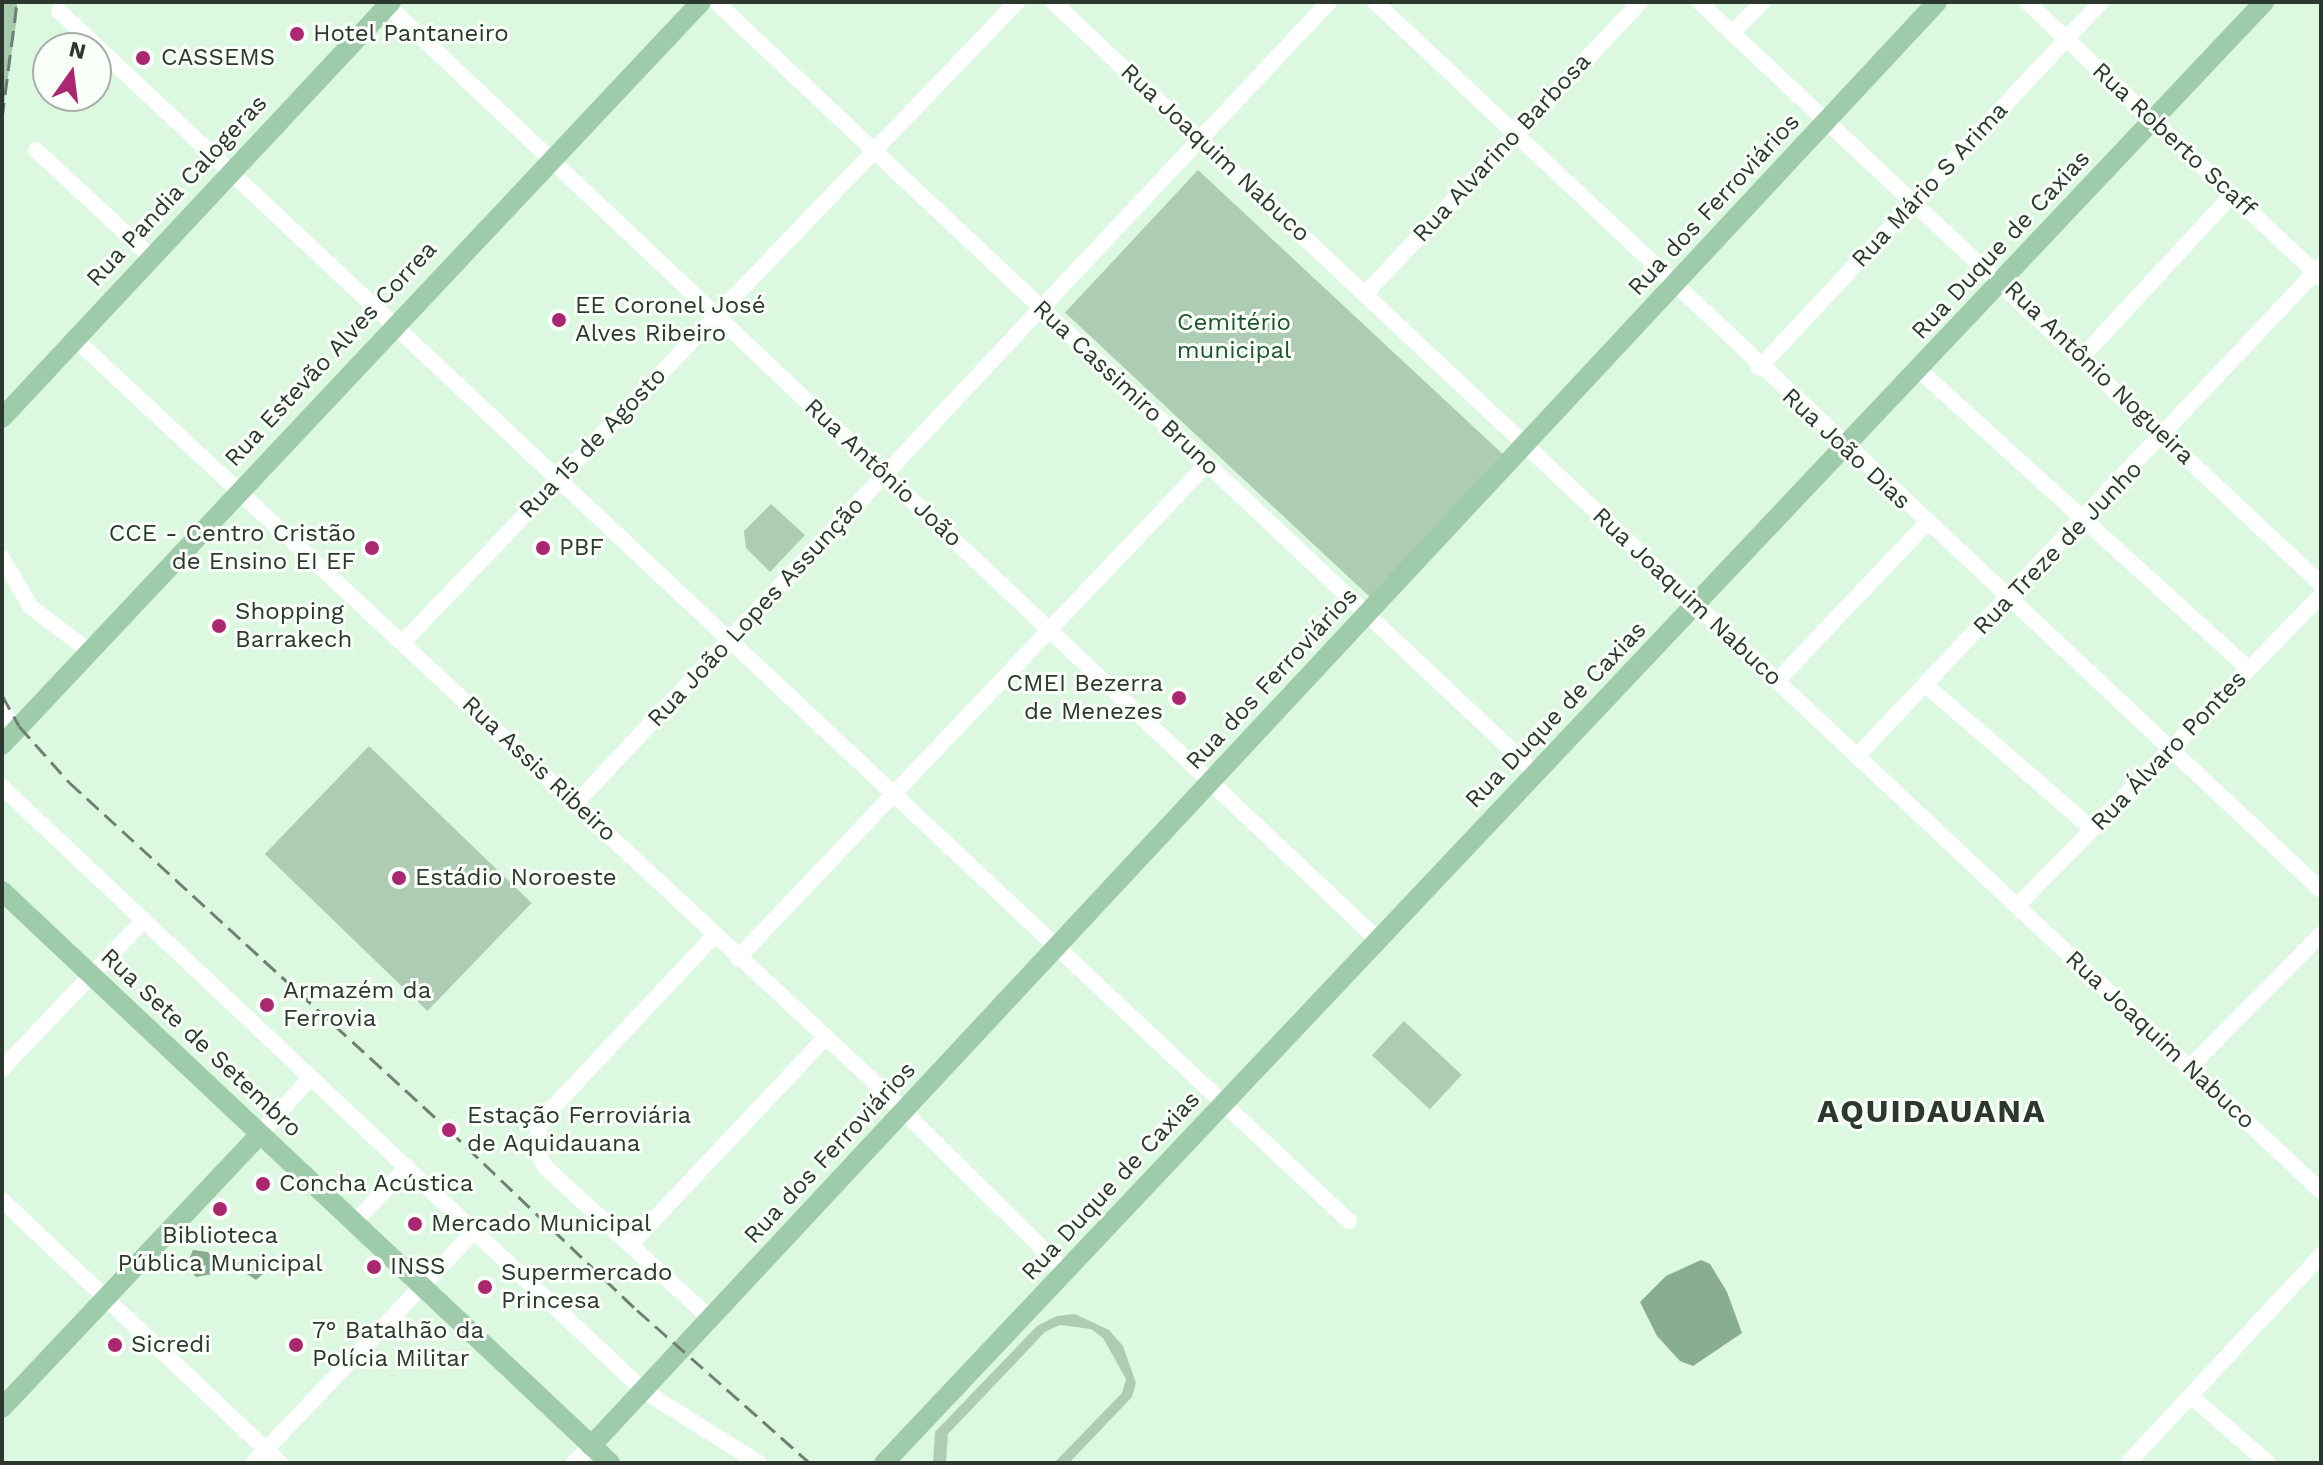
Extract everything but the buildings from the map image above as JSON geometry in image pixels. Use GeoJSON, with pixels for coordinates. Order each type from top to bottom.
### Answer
{"type":"FeatureCollection","features":[{"type":"Feature","properties":{"kind":"main road","name":"Rua Estevão Alves Correa"},"geometry":{"type":"LineString","coordinates":[[8,738],[238,490],[701,2]]}},
{"type":"Feature","properties":{"kind":"main road","name":"Rua dos Ferroviários"},"geometry":{"type":"LineString","coordinates":[[591,1446],[1937,2]]}},
{"type":"Feature","properties":{"kind":"main road","name":"Rua Duque de Caxias"},"geometry":{"type":"LineString","coordinates":[[884,1463],[2264,2]]}},
{"type":"Feature","properties":{"kind":"main road","name":"Rua Pandia Calogeras"},"geometry":{"type":"LineString","coordinates":[[2,418],[387,3]]}},
{"type":"Feature","properties":{"kind":"main road","name":"Rua Sete de Setembro"},"geometry":{"type":"LineString","coordinates":[[2,891],[610,1463]]}},
{"type":"Feature","properties":{"kind":"main road"},"geometry":{"type":"LineString","coordinates":[[2,1408],[260,1134]]}},
{"type":"Feature","properties":{"kind":"street","name":"Rua Cassimiro Bruno"},"geometry":{"type":"LineString","coordinates":[[716,2],[1536,773]]}},
{"type":"Feature","properties":{"kind":"street","name":"Rua 15 de Agosto"},"geometry":{"type":"LineString","coordinates":[[403,642],[1017,2]]}},
{"type":"Feature","properties":{"kind":"street","name":"Rua Joaquim Nabuco"},"geometry":{"type":"LineString","coordinates":[[1053,2],[2321,1191]]}},
{"type":"Feature","properties":{"kind":"street","name":"Rua João Lopes Assunção"},"geometry":{"type":"LineString","coordinates":[[576,803],[1329,2]]}},
{"type":"Feature","properties":{"kind":"street","name":"Rua João Dias"},"geometry":{"type":"LineString","coordinates":[[1375,2],[1759,368],[2321,890]]}},
{"type":"Feature","properties":{"kind":"street","name":"Rua Alvarino Barbosa"},"geometry":{"type":"LineString","coordinates":[[1365,294],[1640,2]]}},
{"type":"Feature","properties":{"kind":"street","name":"Rua Antônio Nogueira"},"geometry":{"type":"LineString","coordinates":[[1699,2],[2003,281],[2321,584]]}},
{"type":"Feature","properties":{"kind":"street"},"geometry":{"type":"LineString","coordinates":[[1732,33],[1763,2]]}},
{"type":"Feature","properties":{"kind":"street","name":"Rua Roberto Scaff"},"geometry":{"type":"LineString","coordinates":[[2027,2],[2153,122],[2319,272]]}},
{"type":"Feature","properties":{"kind":"street","name":"Rua Mário S Arima"},"geometry":{"type":"LineString","coordinates":[[1759,368],[2101,2]]}},
{"type":"Feature","properties":{"kind":"street","name":"Rua Antônio João"},"geometry":{"type":"LineString","coordinates":[[387,3],[1379,941]]}},
{"type":"Feature","properties":{"kind":"street"},"geometry":{"type":"LineString","coordinates":[[59,11],[1349,1221]]}},
{"type":"Feature","properties":{"kind":"street"},"geometry":{"type":"LineString","coordinates":[[36,150],[151,257]]}},
{"type":"Feature","properties":{"kind":"street"},"geometry":{"type":"LineString","coordinates":[[2082,357],[2232,195]]}},
{"type":"Feature","properties":{"kind":"street","name":"Rua Treze de Junho"},"geometry":{"type":"LineString","coordinates":[[1857,756],[2319,272]]}},
{"type":"Feature","properties":{"kind":"street","name":"Rua Assis Ribeiro"},"geometry":{"type":"LineString","coordinates":[[75,339],[576,803],[904,1113],[1066,1272]]}},
{"type":"Feature","properties":{"kind":"street"},"geometry":{"type":"LineString","coordinates":[[1919,370],[2083,522],[2249,669]]}},
{"type":"Feature","properties":{"kind":"street"},"geometry":{"type":"LineString","coordinates":[[738,958],[1207,464]]}},
{"type":"Feature","properties":{"kind":"street"},"geometry":{"type":"LineString","coordinates":[[1777,681],[1926,524]]}},
{"type":"Feature","properties":{"kind":"street"},"geometry":{"type":"LineString","coordinates":[[2,558],[31,607],[89,651]]}},
{"type":"Feature","properties":{"kind":"street","name":"Rua Álvaro Pontes"},"geometry":{"type":"LineString","coordinates":[[2017,906],[2321,596]]}},
{"type":"Feature","properties":{"kind":"street"},"geometry":{"type":"LineString","coordinates":[[1927,686],[2092,829]]}},
{"type":"Feature","properties":{"kind":"street"},"geometry":{"type":"LineString","coordinates":[[2,708],[8,738]]}},
{"type":"Feature","properties":{"kind":"street"},"geometry":{"type":"LineString","coordinates":[[2,787],[644,1391],[759,1463]]}},
{"type":"Feature","properties":{"kind":"street"},"geometry":{"type":"LineString","coordinates":[[2,1069],[144,920]]}},
{"type":"Feature","properties":{"kind":"street"},"geometry":{"type":"LineString","coordinates":[[2189,1068],[2321,934]]}},
{"type":"Feature","properties":{"kind":"street"},"geometry":{"type":"LineString","coordinates":[[711,1319],[545,1167],[534,1144],[543,1118],[714,936]]}},
{"type":"Feature","properties":{"kind":"street"},"geometry":{"type":"LineString","coordinates":[[630,1245],[825,1038]]}},
{"type":"Feature","properties":{"kind":"street"},"geometry":{"type":"LineString","coordinates":[[260,1134],[311,1077]]}},
{"type":"Feature","properties":{"kind":"street"},"geometry":{"type":"LineString","coordinates":[[353,1224],[407,1167]]}},
{"type":"Feature","properties":{"kind":"street"},"geometry":{"type":"LineString","coordinates":[[2,1200],[280,1463]]}},
{"type":"Feature","properties":{"kind":"street"},"geometry":{"type":"LineString","coordinates":[[253,1463],[475,1231]]}},
{"type":"Feature","properties":{"kind":"street"},"geometry":{"type":"LineString","coordinates":[[2128,1463],[2321,1255]]}},
{"type":"Feature","properties":{"kind":"street"},"geometry":{"type":"LineString","coordinates":[[2192,1397],[2268,1463]]}},
{"type":"Feature","properties":{"kind":"street"},"geometry":{"type":"LineString","coordinates":[[574,1463],[591,1446]]}},
{"type":"Feature","properties":{"kind":"green space","name":"Cemitério municipal"},"geometry":{"type":"Polygon","coordinates":[[[1198,170],[1506,457],[1373,600],[1065,313],[1198,170]]]}},
{"type":"Feature","properties":{"kind":"green space"},"geometry":{"type":"Polygon","coordinates":[[[771,504],[805,535],[770,572],[746,548],[744,531],[771,504]]]}},
{"type":"Feature","properties":{"kind":"green space","name":"Estádio Noroeste"},"geometry":{"type":"Polygon","coordinates":[[[369,746],[532,903],[427,1011],[265,854],[369,746]]]}},
{"type":"Feature","properties":{"kind":"green space"},"geometry":{"type":"Polygon","coordinates":[[[1404,1021],[1462,1075],[1430,1109],[1372,1055],[1404,1021]]]}},
{"type":"Feature","properties":{"kind":"green space"},"geometry":{"type":"Polygon","coordinates":[[[1075,1314],[1109,1330],[1123,1346],[1136,1383],[1132,1397],[1069,1463],[1054,1463],[1122,1393],[1126,1379],[1103,1338],[1091,1329],[1060,1325],[1045,1332],[948,1434],[946,1463],[933,1463],[935,1432],[1037,1326],[1057,1316],[1075,1314]]]}},
{"type":"Feature","properties":{"kind":"shaded area"},"geometry":{"type":"Polygon","coordinates":[[[2,2],[17,2],[17,17],[2,118],[2,2]]]}},
{"type":"Feature","properties":{"kind":"shaded area"},"geometry":{"type":"Polygon","coordinates":[[[193,1250],[208,1252],[218,1266],[256,1259],[265,1272],[256,1280],[239,1269],[196,1277],[186,1266],[193,1250]]]}},
{"type":"Feature","properties":{"kind":"shaded area"},"geometry":{"type":"Polygon","coordinates":[[[1701,1260],[1710,1264],[1727,1292],[1742,1333],[1693,1366],[1680,1361],[1657,1336],[1640,1302],[1666,1276],[1701,1260]]]}},
{"type":"Feature","properties":{"kind":"railway"},"geometry":{"type":"LineString","coordinates":[[2,118],[17,2]]}},
{"type":"Feature","properties":{"kind":"railway"},"geometry":{"type":"LineString","coordinates":[[2,695],[19,726],[69,782],[449,1130],[637,1310],[810,1463]]}},
{"type":"Feature","properties":{"kind":"place","name":"Hotel Pantaneiro"},"geometry":{"type":"Point","coordinates":[297,34]}},
{"type":"Feature","properties":{"kind":"place","name":"CASSEMS"},"geometry":{"type":"Point","coordinates":[143,58]}},
{"type":"Feature","properties":{"kind":"place","name":"EE Coronel José Alves Ribeiro"},"geometry":{"type":"Point","coordinates":[559,320]}},
{"type":"Feature","properties":{"kind":"place","name":"CCE - Centro Cristão de Ensino EI EF"},"geometry":{"type":"Point","coordinates":[372,548]}},
{"type":"Feature","properties":{"kind":"place","name":"PBF"},"geometry":{"type":"Point","coordinates":[543,548]}},
{"type":"Feature","properties":{"kind":"place","name":"Shopping Barrakech"},"geometry":{"type":"Point","coordinates":[219,626]}},
{"type":"Feature","properties":{"kind":"place","name":"CMEI Bezerra de Menezes"},"geometry":{"type":"Point","coordinates":[1179,698]}},
{"type":"Feature","properties":{"kind":"place","name":"Estádio Noroeste"},"geometry":{"type":"Point","coordinates":[399,878]}},
{"type":"Feature","properties":{"kind":"place","name":"Armazém da Ferrovia"},"geometry":{"type":"Point","coordinates":[267,1005]}},
{"type":"Feature","properties":{"kind":"place","name":"Estação Ferroviária de Aquidauana"},"geometry":{"type":"Point","coordinates":[449,1130]}},
{"type":"Feature","properties":{"kind":"place","name":"Concha Acústica"},"geometry":{"type":"Point","coordinates":[263,1184]}},
{"type":"Feature","properties":{"kind":"place","name":"Biblioteca Pública Municipal"},"geometry":{"type":"Point","coordinates":[220,1209]}},
{"type":"Feature","properties":{"kind":"place","name":"Mercado Municipal"},"geometry":{"type":"Point","coordinates":[415,1224]}},
{"type":"Feature","properties":{"kind":"place","name":"INSS"},"geometry":{"type":"Point","coordinates":[374,1267]}},
{"type":"Feature","properties":{"kind":"place","name":"Supermercado Princesa"},"geometry":{"type":"Point","coordinates":[485,1287]}},
{"type":"Feature","properties":{"kind":"place","name":"Sicredi"},"geometry":{"type":"Point","coordinates":[115,1345]}},
{"type":"Feature","properties":{"kind":"place","name":"7° Batalhão da Polícia Militar"},"geometry":{"type":"Point","coordinates":[296,1345]}},
{"type":"Feature","properties":{"kind":"district","name":"AQUIDAUANA"},"geometry":{"type":"Point","coordinates":[1932,1111]}}]}
